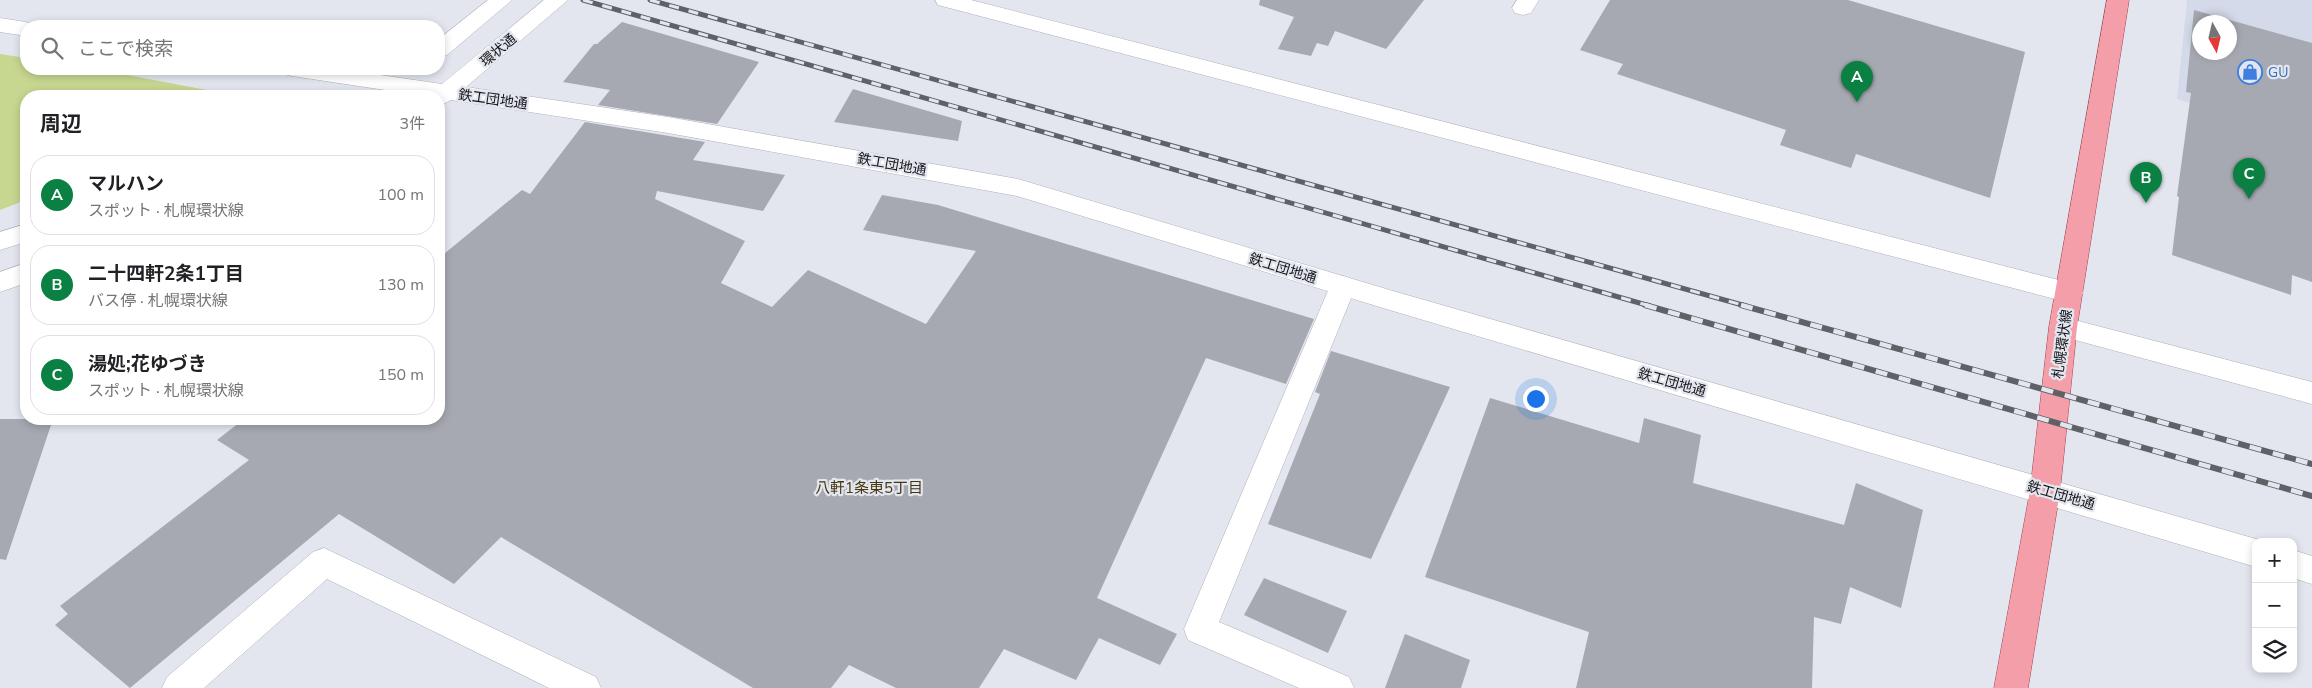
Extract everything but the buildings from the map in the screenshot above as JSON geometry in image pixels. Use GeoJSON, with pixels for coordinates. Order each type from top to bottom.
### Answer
{"type":"FeatureCollection","features":[{"type":"Feature","properties":{"kind":"main road","name":"札幌環状線"},"geometry":{"type":"LineString","coordinates":[[2011,688],[2045,491],[2064,326],[2118,0]]}},
{"type":"Feature","properties":{"kind":"street"},"geometry":{"type":"LineString","coordinates":[[445,45],[501,0]]}},
{"type":"Feature","properties":{"kind":"street","name":"環状通"},"geometry":{"type":"LineString","coordinates":[[445,93],[557,0]]}},
{"type":"Feature","properties":{"kind":"street"},"geometry":{"type":"LineString","coordinates":[[946,0],[2070,293]]}},
{"type":"Feature","properties":{"kind":"street"},"geometry":{"type":"LineString","coordinates":[[0,25],[20,28]]}},
{"type":"Feature","properties":{"kind":"street","name":"鉄工団地通"},"geometry":{"type":"LineString","coordinates":[[331,75],[420,90]]}},
{"type":"Feature","properties":{"kind":"street"},"geometry":{"type":"LineString","coordinates":[[387,90],[408,75]]}},
{"type":"Feature","properties":{"kind":"street","name":"鉄工団地通"},"geometry":{"type":"LineString","coordinates":[[445,95],[668,124],[1018,188],[1343,286],[2252,552]]}},
{"type":"Feature","properties":{"kind":"street"},"geometry":{"type":"LineString","coordinates":[[0,241],[20,235]]}},
{"type":"Feature","properties":{"kind":"street"},"geometry":{"type":"LineString","coordinates":[[0,282],[20,275]]}},
{"type":"Feature","properties":{"kind":"street"},"geometry":{"type":"LineString","coordinates":[[1337,688],[1200,629],[1343,286]]}},
{"type":"Feature","properties":{"kind":"street"},"geometry":{"type":"LineString","coordinates":[[2064,326],[2312,393]]}},
{"type":"Feature","properties":{"kind":"street"},"geometry":{"type":"LineString","coordinates":[[179,688],[324,562],[584,688]]}},
{"type":"Feature","properties":{"kind":"street"},"geometry":{"type":"LineString","coordinates":[[2297,565],[2312,570]]}},
{"type":"Feature","properties":{"kind":"shaded area","name":"GU"},"geometry":{"type":"Polygon","coordinates":[[[2187,0],[2312,0],[2312,140],[2177,99],[2187,0]]]}},
{"type":"Feature","properties":{"kind":"green space"},"geometry":{"type":"Polygon","coordinates":[[[0,54],[20,57],[20,75],[128,75],[206,90],[20,90],[20,202],[0,210],[0,54]]]}},
{"type":"Feature","properties":{"kind":"railway"},"geometry":{"type":"LineString","coordinates":[[583,0],[1650,306]]}},
{"type":"Feature","properties":{"kind":"railway"},"geometry":{"type":"LineString","coordinates":[[650,0],[1746,306]]}},
{"type":"Feature","properties":{"kind":"railway"},"geometry":{"type":"LineString","coordinates":[[1645,305],[2312,496]]}},
{"type":"Feature","properties":{"kind":"railway"},"geometry":{"type":"LineString","coordinates":[[1741,305],[2312,464]]}},
{"type":"Feature","properties":{"kind":"place","name":"GU"},"geometry":{"type":"Point","coordinates":[2250,72]}},
{"type":"Feature","properties":{"kind":"place","name":"マルハン"},"geometry":{"type":"Point","coordinates":[1857,102]}},
{"type":"Feature","properties":{"kind":"place","name":"湯処;花ゆづき"},"geometry":{"type":"Point","coordinates":[2249,199]}},
{"type":"Feature","properties":{"kind":"place","name":"二十四軒2条1丁目"},"geometry":{"type":"Point","coordinates":[2146,203]}},
{"type":"Feature","properties":{"kind":"district","name":"八軒1条東5丁目"},"geometry":{"type":"Point","coordinates":[869,488]}}]}
